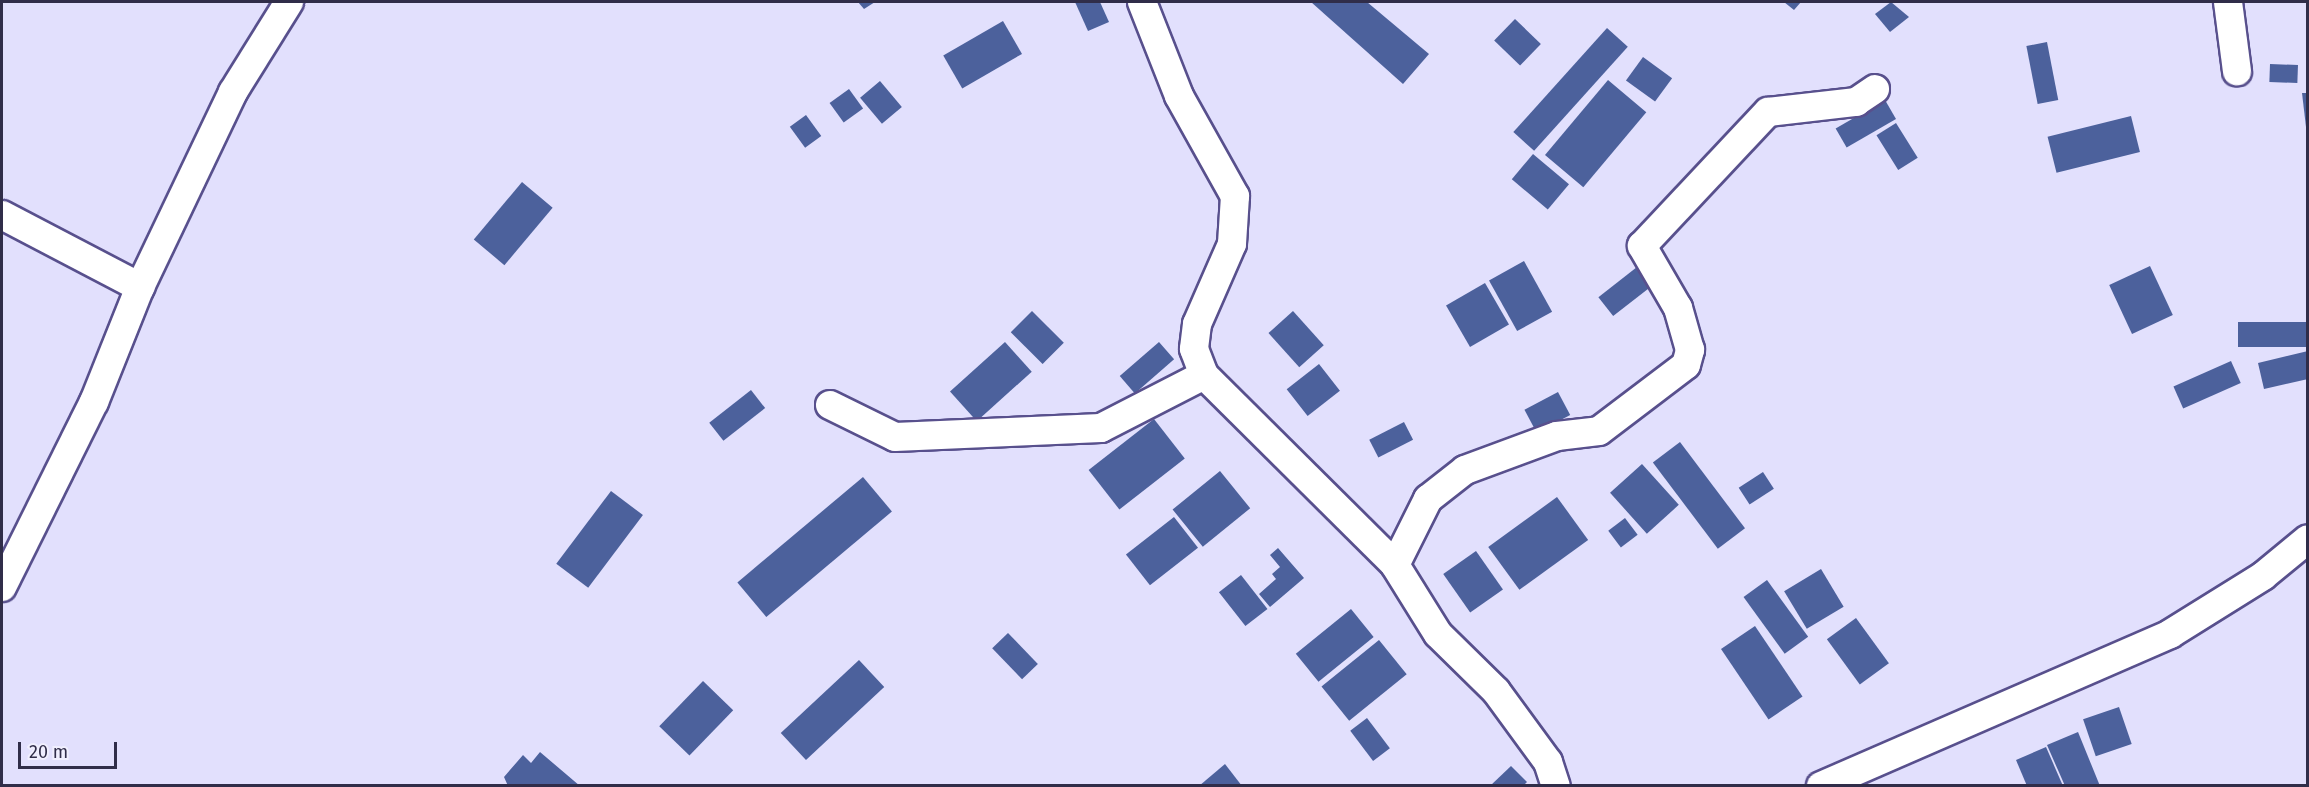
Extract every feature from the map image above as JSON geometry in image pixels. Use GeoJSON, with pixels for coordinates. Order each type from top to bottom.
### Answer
{"type":"FeatureCollection","features":[{"type":"Feature","properties":{"kind":"street"},"geometry":{"type":"LineString","coordinates":[[2,587],[94,402],[140,287],[233,92],[289,2]]}},
{"type":"Feature","properties":{"kind":"street"},"geometry":{"type":"LineString","coordinates":[[1142,2],[1179,96],[1235,196],[1232,244],[1197,324],[1194,349],[1204,375],[1395,565],[1438,634],[1496,691],[1548,762],[1556,786]]}},
{"type":"Feature","properties":{"kind":"street"},"geometry":{"type":"LineString","coordinates":[[2228,2],[2237,71]]}},
{"type":"Feature","properties":{"kind":"street"},"geometry":{"type":"LineString","coordinates":[[1395,565],[1428,499],[1465,470],[1557,436],[1599,431],[1686,365],[1690,350],[1678,308],[1642,246],[1768,112],[1856,102],[1875,89]]}},
{"type":"Feature","properties":{"kind":"street"},"geometry":{"type":"LineString","coordinates":[[2,215],[140,287]]}},
{"type":"Feature","properties":{"kind":"street"},"geometry":{"type":"LineString","coordinates":[[830,405],[895,437],[1101,428],[1204,375]]}},
{"type":"Feature","properties":{"kind":"street"},"geometry":{"type":"LineString","coordinates":[[1821,786],[2170,634],[2263,576],[2307,539]]}},
{"type":"Feature","properties":{"kind":"building"},"geometry":{"type":"Polygon","coordinates":[[[858,2],[875,2],[864,9],[858,2]]]}},
{"type":"Feature","properties":{"kind":"building"},"geometry":{"type":"Polygon","coordinates":[[[1075,2],[1100,2],[1109,22],[1088,31],[1075,2]]]}},
{"type":"Feature","properties":{"kind":"building"},"geometry":{"type":"Polygon","coordinates":[[[1311,2],[1367,2],[1429,54],[1403,84],[1311,2]]]}},
{"type":"Feature","properties":{"kind":"building"},"geometry":{"type":"Polygon","coordinates":[[[1784,2],[1801,2],[1794,10],[1784,2]]]}},
{"type":"Feature","properties":{"kind":"building"},"geometry":{"type":"Polygon","coordinates":[[[1891,2],[1909,17],[1890,32],[1875,14],[1891,2]]]}},
{"type":"Feature","properties":{"kind":"building"},"geometry":{"type":"Polygon","coordinates":[[[1515,19],[1541,44],[1520,66],[1494,41],[1515,19]]]}},
{"type":"Feature","properties":{"kind":"building"},"geometry":{"type":"Polygon","coordinates":[[[1003,21],[1022,54],[962,88],[943,56],[1003,21]]]}},
{"type":"Feature","properties":{"kind":"building"},"geometry":{"type":"Polygon","coordinates":[[[1607,28],[1628,47],[1534,151],[1513,132],[1607,28]]]}},
{"type":"Feature","properties":{"kind":"building"},"geometry":{"type":"Polygon","coordinates":[[[2047,42],[2058,100],[2038,104],[2026,46],[2047,42]]]}},
{"type":"Feature","properties":{"kind":"building"},"geometry":{"type":"Polygon","coordinates":[[[1643,57],[1672,78],[1655,102],[1626,80],[1643,57]]]}},
{"type":"Feature","properties":{"kind":"building"},"geometry":{"type":"Polygon","coordinates":[[[2270,64],[2298,65],[2297,83],[2269,82],[2270,64]]]}},
{"type":"Feature","properties":{"kind":"building"},"geometry":{"type":"Polygon","coordinates":[[[1608,80],[1646,112],[1583,187],[1545,155],[1608,80]]]}},
{"type":"Feature","properties":{"kind":"building"},"geometry":{"type":"Polygon","coordinates":[[[880,81],[902,107],[882,124],[860,98],[880,81]]]}},
{"type":"Feature","properties":{"kind":"building"},"geometry":{"type":"Polygon","coordinates":[[[849,89],[863,108],[844,123],[830,103],[849,89]]]}},
{"type":"Feature","properties":{"kind":"building"},"geometry":{"type":"Polygon","coordinates":[[[2302,93],[2308,93],[2308,127],[2306,127],[2302,93]]]}},
{"type":"Feature","properties":{"kind":"building"},"geometry":{"type":"Polygon","coordinates":[[[1885,100],[1896,119],[1847,148],[1836,128],[1885,100]]]}},
{"type":"Feature","properties":{"kind":"building"},"geometry":{"type":"Polygon","coordinates":[[[806,115],[821,136],[805,148],[790,127],[806,115]]]}},
{"type":"Feature","properties":{"kind":"building"},"geometry":{"type":"Polygon","coordinates":[[[2131,116],[2140,152],[2057,173],[2048,137],[2131,116]]]}},
{"type":"Feature","properties":{"kind":"building"},"geometry":{"type":"Polygon","coordinates":[[[1896,123],[1918,158],[1898,170],[1876,135],[1896,123]]]}},
{"type":"Feature","properties":{"kind":"building"},"geometry":{"type":"Polygon","coordinates":[[[1533,154],[1569,184],[1548,209],[1512,179],[1533,154]]]}},
{"type":"Feature","properties":{"kind":"building"},"geometry":{"type":"Polygon","coordinates":[[[522,182],[553,208],[504,265],[474,239],[522,182]]]}},
{"type":"Feature","properties":{"kind":"building"},"geometry":{"type":"Polygon","coordinates":[[[1524,261],[1552,312],[1517,331],[1489,280],[1524,261]]]}},
{"type":"Feature","properties":{"kind":"building"},"geometry":{"type":"Polygon","coordinates":[[[2150,266],[2173,315],[2132,334],[2109,285],[2150,266]]]}},
{"type":"Feature","properties":{"kind":"building"},"geometry":{"type":"Polygon","coordinates":[[[1637,267],[1652,286],[1613,316],[1598,297],[1637,267]]]}},
{"type":"Feature","properties":{"kind":"building"},"geometry":{"type":"Polygon","coordinates":[[[1485,283],[1509,325],[1470,347],[1446,306],[1485,283]]]}},
{"type":"Feature","properties":{"kind":"building"},"geometry":{"type":"Polygon","coordinates":[[[1032,311],[1064,343],[1043,364],[1011,332],[1032,311]]]}},
{"type":"Feature","properties":{"kind":"building"},"geometry":{"type":"Polygon","coordinates":[[[1293,311],[1324,345],[1299,367],[1268,333],[1293,311]]]}},
{"type":"Feature","properties":{"kind":"building"},"geometry":{"type":"Polygon","coordinates":[[[2238,322],[2308,322],[2308,347],[2238,347],[2238,322]]]}},
{"type":"Feature","properties":{"kind":"building"},"geometry":{"type":"Polygon","coordinates":[[[1005,342],[1032,372],[977,421],[950,392],[1005,342]]]}},
{"type":"Feature","properties":{"kind":"building"},"geometry":{"type":"Polygon","coordinates":[[[1159,342],[1174,359],[1135,393],[1120,376],[1159,342]]]}},
{"type":"Feature","properties":{"kind":"building"},"geometry":{"type":"Polygon","coordinates":[[[2308,351],[2308,379],[2264,389],[2258,363],[2308,351]]]}},
{"type":"Feature","properties":{"kind":"building"},"geometry":{"type":"Polygon","coordinates":[[[2231,361],[2241,383],[2183,409],[2173,387],[2231,361]]]}},
{"type":"Feature","properties":{"kind":"building"},"geometry":{"type":"Polygon","coordinates":[[[1319,364],[1340,391],[1308,416],[1287,389],[1319,364]]]}},
{"type":"Feature","properties":{"kind":"building"},"geometry":{"type":"Polygon","coordinates":[[[751,390],[765,408],[723,441],[709,423],[751,390]]]}},
{"type":"Feature","properties":{"kind":"building"},"geometry":{"type":"Polygon","coordinates":[[[1558,392],[1570,415],[1537,433],[1524,410],[1558,392]]]}},
{"type":"Feature","properties":{"kind":"building"},"geometry":{"type":"Polygon","coordinates":[[[1154,419],[1185,458],[1119,510],[1089,470],[1154,419]]]}},
{"type":"Feature","properties":{"kind":"building"},"geometry":{"type":"Polygon","coordinates":[[[1404,422],[1413,440],[1378,458],[1369,440],[1404,422]]]}},
{"type":"Feature","properties":{"kind":"building"},"geometry":{"type":"Polygon","coordinates":[[[1680,442],[1745,528],[1718,549],[1653,462],[1680,442]]]}},
{"type":"Feature","properties":{"kind":"building"},"geometry":{"type":"Polygon","coordinates":[[[1642,464],[1679,505],[1647,534],[1610,493],[1642,464]]]}},
{"type":"Feature","properties":{"kind":"building"},"geometry":{"type":"Polygon","coordinates":[[[1220,471],[1250,508],[1203,547],[1173,509],[1220,471]]]}},
{"type":"Feature","properties":{"kind":"building"},"geometry":{"type":"Polygon","coordinates":[[[1763,472],[1774,489],[1750,505],[1739,488],[1763,472]]]}},
{"type":"Feature","properties":{"kind":"building"},"geometry":{"type":"Polygon","coordinates":[[[863,477],[892,511],[766,617],[737,582],[863,477]]]}},
{"type":"Feature","properties":{"kind":"building"},"geometry":{"type":"Polygon","coordinates":[[[611,491],[643,515],[588,588],[556,564],[611,491]]]}},
{"type":"Feature","properties":{"kind":"building"},"geometry":{"type":"Polygon","coordinates":[[[1557,497],[1588,540],[1519,590],[1488,547],[1557,497]]]}},
{"type":"Feature","properties":{"kind":"building"},"geometry":{"type":"Polygon","coordinates":[[[1174,517],[1198,548],[1150,585],[1126,555],[1174,517]]]}},
{"type":"Feature","properties":{"kind":"building"},"geometry":{"type":"Polygon","coordinates":[[[1625,518],[1638,535],[1621,547],[1608,531],[1625,518]]]}},
{"type":"Feature","properties":{"kind":"building"},"geometry":{"type":"Polygon","coordinates":[[[1278,548],[1304,578],[1270,607],[1259,594],[1276,579],[1272,574],[1280,567],[1270,555],[1278,548]]]}},
{"type":"Feature","properties":{"kind":"building"},"geometry":{"type":"Polygon","coordinates":[[[1476,551],[1503,590],[1470,612],[1443,574],[1476,551]]]}},
{"type":"Feature","properties":{"kind":"building"},"geometry":{"type":"Polygon","coordinates":[[[1821,569],[1844,607],[1807,629],[1784,591],[1821,569]]]}},
{"type":"Feature","properties":{"kind":"building"},"geometry":{"type":"Polygon","coordinates":[[[1241,575],[1267,609],[1245,626],[1219,592],[1241,575]]]}},
{"type":"Feature","properties":{"kind":"building"},"geometry":{"type":"Polygon","coordinates":[[[1767,580],[1808,637],[1785,654],[1744,597],[1767,580]]]}},
{"type":"Feature","properties":{"kind":"building"},"geometry":{"type":"Polygon","coordinates":[[[1351,609],[1374,637],[1318,682],[1296,654],[1351,609]]]}},
{"type":"Feature","properties":{"kind":"building"},"geometry":{"type":"Polygon","coordinates":[[[1856,618],[1889,663],[1860,684],[1827,639],[1856,618]]]}},
{"type":"Feature","properties":{"kind":"building"},"geometry":{"type":"Polygon","coordinates":[[[1755,626],[1803,696],[1769,719],[1721,649],[1755,626]]]}},
{"type":"Feature","properties":{"kind":"building"},"geometry":{"type":"Polygon","coordinates":[[[1008,633],[1038,664],[1022,679],[992,648],[1008,633]]]}},
{"type":"Feature","properties":{"kind":"building"},"geometry":{"type":"Polygon","coordinates":[[[1379,640],[1407,674],[1349,721],[1321,687],[1379,640]]]}},
{"type":"Feature","properties":{"kind":"building"},"geometry":{"type":"Polygon","coordinates":[[[859,660],[884,687],[806,760],[781,733],[859,660]]]}},
{"type":"Feature","properties":{"kind":"building"},"geometry":{"type":"Polygon","coordinates":[[[703,681],[733,710],[689,755],[659,726],[703,681]]]}},
{"type":"Feature","properties":{"kind":"building"},"geometry":{"type":"Polygon","coordinates":[[[2119,707],[2132,744],[2096,756],[2083,719],[2119,707]]]}},
{"type":"Feature","properties":{"kind":"building"},"geometry":{"type":"Polygon","coordinates":[[[1367,718],[1390,748],[1373,761],[1350,731],[1367,718]]]}},
{"type":"Feature","properties":{"kind":"building"},"geometry":{"type":"Polygon","coordinates":[[[2078,732],[2100,786],[2065,786],[2047,745],[2078,732]]]}},
{"type":"Feature","properties":{"kind":"building"},"geometry":{"type":"Polygon","coordinates":[[[2046,747],[2063,786],[2027,786],[2016,760],[2046,747]]]}},
{"type":"Feature","properties":{"kind":"building"},"geometry":{"type":"Polygon","coordinates":[[[540,752],[580,786],[508,786],[504,777],[523,755],[531,763],[540,752]]]}},
{"type":"Feature","properties":{"kind":"building"},"geometry":{"type":"Polygon","coordinates":[[[1225,764],[1242,786],[1199,786],[1225,764]]]}},
{"type":"Feature","properties":{"kind":"building"},"geometry":{"type":"Polygon","coordinates":[[[1511,766],[1527,782],[1523,786],[1490,786],[1511,766]]]}}]}
